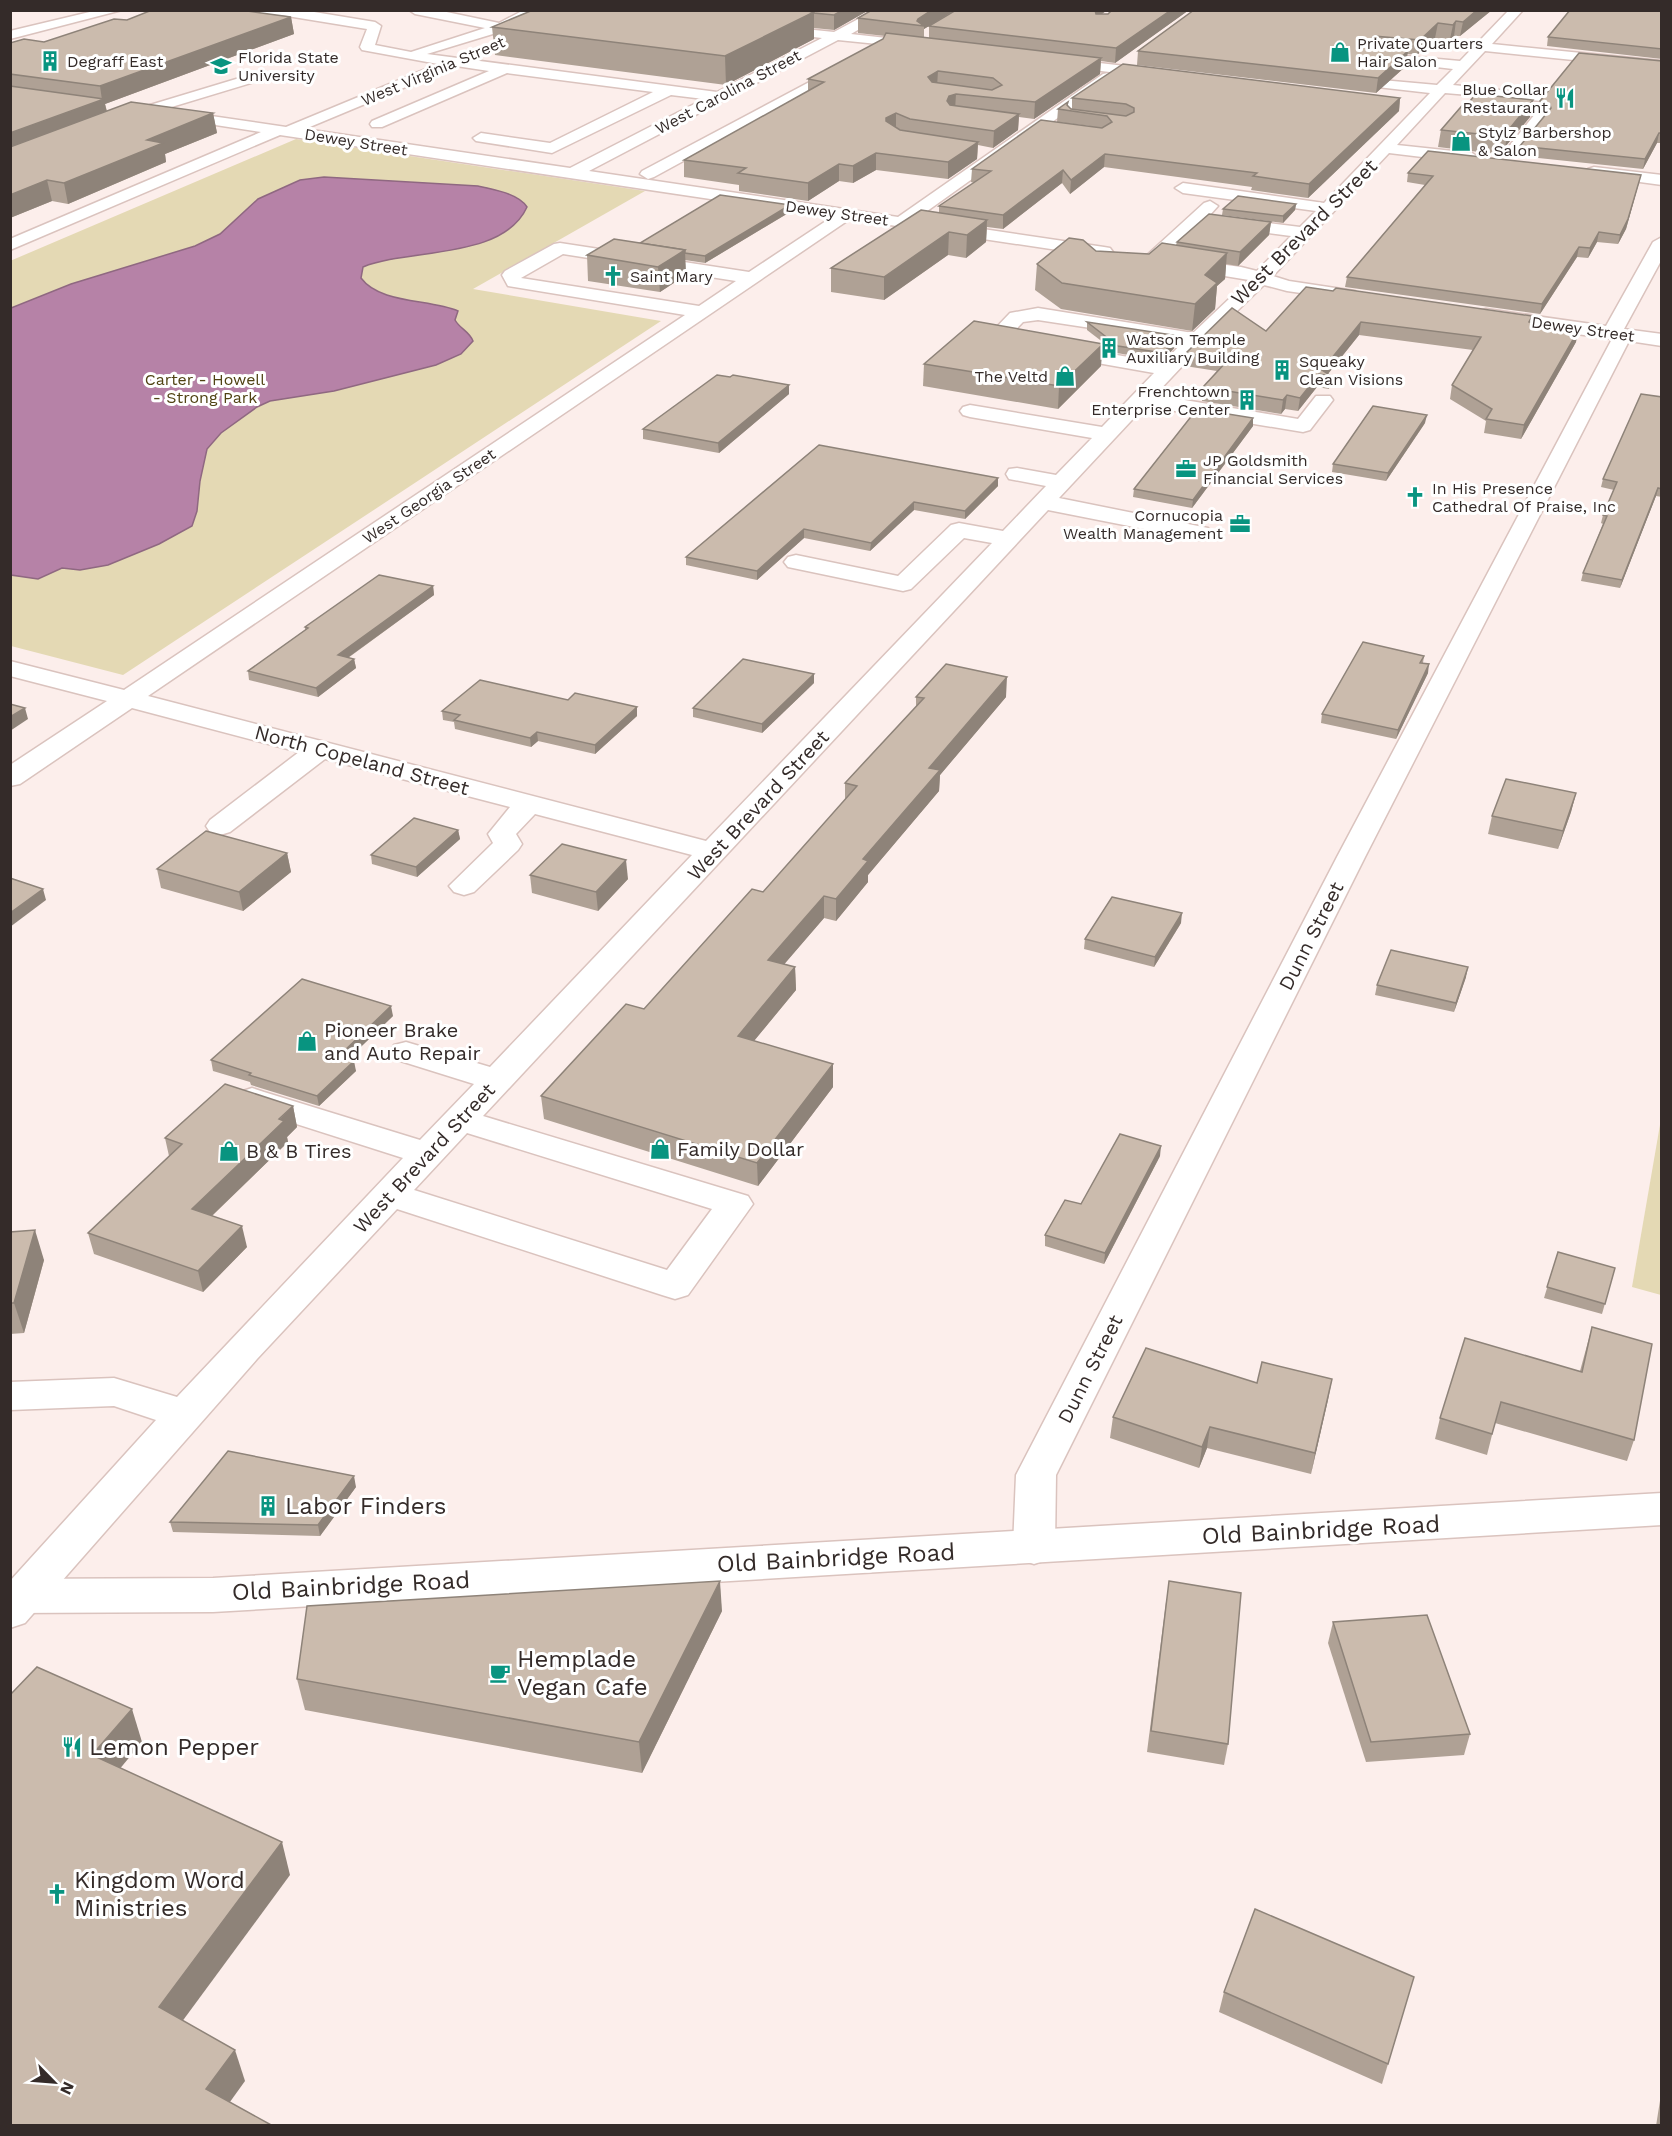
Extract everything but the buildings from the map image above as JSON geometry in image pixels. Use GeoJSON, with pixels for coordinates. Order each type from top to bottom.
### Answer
{"type":"FeatureCollection","features":[{"type":"Feature","properties":{"kind":"street"},"geometry":{"type":"LineString","coordinates":[[10,24],[73,10]]}},
{"type":"Feature","properties":{"kind":"street"},"geometry":{"type":"LineString","coordinates":[[10,35],[116,10]]}},
{"type":"Feature","properties":{"kind":"street"},"geometry":{"type":"LineString","coordinates":[[409,56],[501,27],[535,10]]}},
{"type":"Feature","properties":{"kind":"street","name":"West Carolina Street"},"geometry":{"type":"LineString","coordinates":[[571,174],[702,106],[727,106],[735,89],[804,53],[838,29],[860,24],[886,10]]}},
{"type":"Feature","properties":{"kind":"street","name":"West Brevard Street"},"geometry":{"type":"LineString","coordinates":[[15,1601],[243,1349],[1197,339],[1260,279],[1328,208],[1414,112],[1474,56],[1517,10]]}},
{"type":"Feature","properties":{"kind":"street"},"geometry":{"type":"LineString","coordinates":[[213,11],[276,19]]}},
{"type":"Feature","properties":{"kind":"street"},"geometry":{"type":"LineString","coordinates":[[229,13],[281,11],[375,26],[379,34],[367,47],[453,63],[669,90],[758,114]]}},
{"type":"Feature","properties":{"kind":"street"},"geometry":{"type":"LineString","coordinates":[[412,16],[501,27]]}},
{"type":"Feature","properties":{"kind":"street"},"geometry":{"type":"LineString","coordinates":[[412,16],[470,36]]}},
{"type":"Feature","properties":{"kind":"street"},"geometry":{"type":"LineString","coordinates":[[358,23],[388,17]]}},
{"type":"Feature","properties":{"kind":"street","name":"West Virginia Street"},"geometry":{"type":"LineString","coordinates":[[10,245],[285,130],[353,96],[453,63],[524,32],[501,27]]}},
{"type":"Feature","properties":{"kind":"street"},"geometry":{"type":"LineString","coordinates":[[762,27],[838,29],[935,48]]}},
{"type":"Feature","properties":{"kind":"street"},"geometry":{"type":"LineString","coordinates":[[405,40],[436,47]]}},
{"type":"Feature","properties":{"kind":"street"},"geometry":{"type":"LineString","coordinates":[[370,66],[384,50]]}},
{"type":"Feature","properties":{"kind":"street"},"geometry":{"type":"LineString","coordinates":[[648,174],[857,60],[804,53]]}},
{"type":"Feature","properties":{"kind":"street"},"geometry":{"type":"LineString","coordinates":[[901,222],[1037,126],[1059,117],[1092,88],[1141,54]]}},
{"type":"Feature","properties":{"kind":"street"},"geometry":{"type":"LineString","coordinates":[[1377,56],[1474,56],[1662,65]]}},
{"type":"Feature","properties":{"kind":"street"},"geometry":{"type":"LineString","coordinates":[[1045,59],[1174,76]]}},
{"type":"Feature","properties":{"kind":"street"},"geometry":{"type":"LineString","coordinates":[[412,128],[377,124],[503,69]]}},
{"type":"Feature","properties":{"kind":"street","name":"Dewey Street"},"geometry":{"type":"LineString","coordinates":[[241,94],[256,77],[157,106],[144,113],[223,116],[285,130],[1118,254]]}},
{"type":"Feature","properties":{"kind":"street"},"geometry":{"type":"LineString","coordinates":[[1326,86],[1335,78],[1414,112],[1501,158],[1524,164]]}},
{"type":"Feature","properties":{"kind":"street"},"geometry":{"type":"LineString","coordinates":[[1092,88],[1115,91]]}},
{"type":"Feature","properties":{"kind":"street"},"geometry":{"type":"LineString","coordinates":[[735,89],[790,96]]}},
{"type":"Feature","properties":{"kind":"street"},"geometry":{"type":"LineString","coordinates":[[470,136],[552,148],[669,90]]}},
{"type":"Feature","properties":{"kind":"street"},"geometry":{"type":"LineString","coordinates":[[1414,112],[1538,98]]}},
{"type":"Feature","properties":{"kind":"street"},"geometry":{"type":"LineString","coordinates":[[1040,106],[1059,117],[1078,117]]}},
{"type":"Feature","properties":{"kind":"street"},"geometry":{"type":"LineString","coordinates":[[1501,158],[1540,117]]}},
{"type":"Feature","properties":{"kind":"street"},"geometry":{"type":"LineString","coordinates":[[1014,123],[1037,126]]}},
{"type":"Feature","properties":{"kind":"street"},"geometry":{"type":"LineString","coordinates":[[632,142],[690,151]]}},
{"type":"Feature","properties":{"kind":"street"},"geometry":{"type":"LineString","coordinates":[[977,152],[997,155]]}},
{"type":"Feature","properties":{"kind":"street"},"geometry":{"type":"LineString","coordinates":[[1581,171],[1662,180]]}},
{"type":"Feature","properties":{"kind":"street"},"geometry":{"type":"LineString","coordinates":[[1182,188],[1328,208]]}},
{"type":"Feature","properties":{"kind":"street"},"geometry":{"type":"LineString","coordinates":[[765,202],[794,190]]}},
{"type":"Feature","properties":{"kind":"street"},"geometry":{"type":"LineString","coordinates":[[898,204],[921,208]]}},
{"type":"Feature","properties":{"kind":"street"},"geometry":{"type":"LineString","coordinates":[[1210,206],[1147,259],[1241,272],[1287,286],[1368,298]]}},
{"type":"Feature","properties":{"kind":"street","name":"West Georgia Street"},"geometry":{"type":"LineString","coordinates":[[10,778],[848,214]]}},
{"type":"Feature","properties":{"kind":"street"},"geometry":{"type":"LineString","coordinates":[[1197,219],[1304,233]]}},
{"type":"Feature","properties":{"kind":"street","name":"Dunn Street"},"geometry":{"type":"LineString","coordinates":[[1034,1547],[1036,1475],[1618,334],[1662,242]]}},
{"type":"Feature","properties":{"kind":"street"},"geometry":{"type":"LineString","coordinates":[[703,312],[514,282],[511,275],[560,248],[752,278]]}},
{"type":"Feature","properties":{"kind":"street"},"geometry":{"type":"LineString","coordinates":[[1024,299],[1038,314]]}},
{"type":"Feature","properties":{"kind":"street","name":"Dewey Street"},"geometry":{"type":"LineString","coordinates":[[1473,313],[1662,340]]}},
{"type":"Feature","properties":{"kind":"street"},"geometry":{"type":"LineString","coordinates":[[1009,351],[995,340],[1017,317],[1038,314],[1197,339]]}},
{"type":"Feature","properties":{"kind":"street"},"geometry":{"type":"LineString","coordinates":[[1042,352],[1104,366],[1164,375]]}},
{"type":"Feature","properties":{"kind":"street"},"geometry":{"type":"LineString","coordinates":[[1141,399],[1303,426],[1323,400]]}},
{"type":"Feature","properties":{"kind":"street"},"geometry":{"type":"LineString","coordinates":[[970,411],[1108,434]]}},
{"type":"Feature","properties":{"kind":"street"},"geometry":{"type":"LineString","coordinates":[[1017,474],[1053,493],[1200,532]]}},
{"type":"Feature","properties":{"kind":"street"},"geometry":{"type":"LineString","coordinates":[[796,562],[903,584],[959,530],[1010,539]]}},
{"type":"Feature","properties":{"kind":"street"},"geometry":{"type":"LineString","coordinates":[[910,577],[963,589]]}},
{"type":"Feature","properties":{"kind":"street","name":"North Copeland Street"},"geometry":{"type":"LineString","coordinates":[[10,668],[714,852]]}},
{"type":"Feature","properties":{"kind":"street"},"geometry":{"type":"LineString","coordinates":[[220,826],[320,749]]}},
{"type":"Feature","properties":{"kind":"street"},"geometry":{"type":"LineString","coordinates":[[464,886],[508,844],[502,834],[512,820],[530,804]]}},
{"type":"Feature","properties":{"kind":"street"},"geometry":{"type":"LineString","coordinates":[[406,1052],[498,1080]]}},
{"type":"Feature","properties":{"kind":"street"},"geometry":{"type":"LineString","coordinates":[[227,1091],[428,1154]]}},
{"type":"Feature","properties":{"kind":"street"},"geometry":{"type":"LineString","coordinates":[[390,1194],[675,1286],[735,1204],[460,1120]]}},
{"type":"Feature","properties":{"kind":"street"},"geometry":{"type":"LineString","coordinates":[[10,1396],[114,1392],[185,1414]]}},
{"type":"Feature","properties":{"kind":"street","name":"Old Bainbridge Road"},"geometry":{"type":"LineString","coordinates":[[15,1601],[213,1595],[1662,1509]]}},
{"type":"Feature","properties":{"kind":"green space","name":"Carter - Howell - Strong Park"},"geometry":{"type":"Polygon","coordinates":[[[296,139],[645,191],[473,289],[661,321],[123,675],[11,646],[10,261],[296,139]]]}},
{"type":"Feature","properties":{"kind":"green space"},"geometry":{"type":"Polygon","coordinates":[[[1661,1119],[1662,1295],[1632,1287],[1661,1119]]]}},
{"type":"Feature","properties":{"kind":"shaded area"},"geometry":{"type":"Polygon","coordinates":[[[324,177],[478,186],[505,193],[523,202],[527,207],[515,224],[498,236],[453,250],[382,261],[363,267],[361,278],[380,292],[458,311],[455,320],[473,341],[461,354],[436,365],[334,391],[270,401],[257,407],[221,433],[207,449],[200,481],[197,511],[192,526],[159,544],[108,565],[80,570],[62,568],[38,579],[11,575],[11,308],[71,284],[195,246],[220,234],[258,199],[300,180],[324,177]]]}},
{"type":"Feature","properties":{"kind":"place","name":"Private Quarters Hair Salon"},"geometry":{"type":"Point","coordinates":[1340,52]}},
{"type":"Feature","properties":{"kind":"place","name":"Degraff East"},"geometry":{"type":"Point","coordinates":[50,61]}},
{"type":"Feature","properties":{"kind":"place","name":"Florida State University"},"geometry":{"type":"Point","coordinates":[221,66]}},
{"type":"Feature","properties":{"kind":"place","name":"Blue Collar Restaurant"},"geometry":{"type":"Point","coordinates":[1565,98]}},
{"type":"Feature","properties":{"kind":"place","name":"Stylz Barbershop & Salon"},"geometry":{"type":"Point","coordinates":[1461,141]}},
{"type":"Feature","properties":{"kind":"place","name":"Saint Mary"},"geometry":{"type":"Point","coordinates":[613,276]}},
{"type":"Feature","properties":{"kind":"place","name":"Watson Temple Auxiliary Building"},"geometry":{"type":"Point","coordinates":[1109,348]}},
{"type":"Feature","properties":{"kind":"place","name":"Squeaky Clean Visions"},"geometry":{"type":"Point","coordinates":[1282,370]}},
{"type":"Feature","properties":{"kind":"place","name":"The Veltd"},"geometry":{"type":"Point","coordinates":[1065,376]}},
{"type":"Feature","properties":{"kind":"place","name":"Frenchtown Enterprise Center"},"geometry":{"type":"Point","coordinates":[1247,400]}},
{"type":"Feature","properties":{"kind":"place","name":"JP Goldsmith Financial Services"},"geometry":{"type":"Point","coordinates":[1186,469]}},
{"type":"Feature","properties":{"kind":"place","name":"In His Presence Cathedral Of Praise, Inc"},"geometry":{"type":"Point","coordinates":[1415,497]}},
{"type":"Feature","properties":{"kind":"place","name":"Cornucopia Wealth Management"},"geometry":{"type":"Point","coordinates":[1240,524]}},
{"type":"Feature","properties":{"kind":"place","name":"Pioneer Brake and Auto Repair"},"geometry":{"type":"Point","coordinates":[307,1041]}},
{"type":"Feature","properties":{"kind":"place","name":"Family Dollar"},"geometry":{"type":"Point","coordinates":[660,1149]}},
{"type":"Feature","properties":{"kind":"place","name":"B & B Tires"},"geometry":{"type":"Point","coordinates":[229,1151]}},
{"type":"Feature","properties":{"kind":"place","name":"Labor Finders"},"geometry":{"type":"Point","coordinates":[268,1506]}},
{"type":"Feature","properties":{"kind":"place","name":"Hemplade Vegan Cafe"},"geometry":{"type":"Point","coordinates":[500,1673]}},
{"type":"Feature","properties":{"kind":"place","name":"Lemon Pepper"},"geometry":{"type":"Point","coordinates":[72,1747]}},
{"type":"Feature","properties":{"kind":"place","name":"Kingdom Word Ministries"},"geometry":{"type":"Point","coordinates":[57,1894]}}]}
